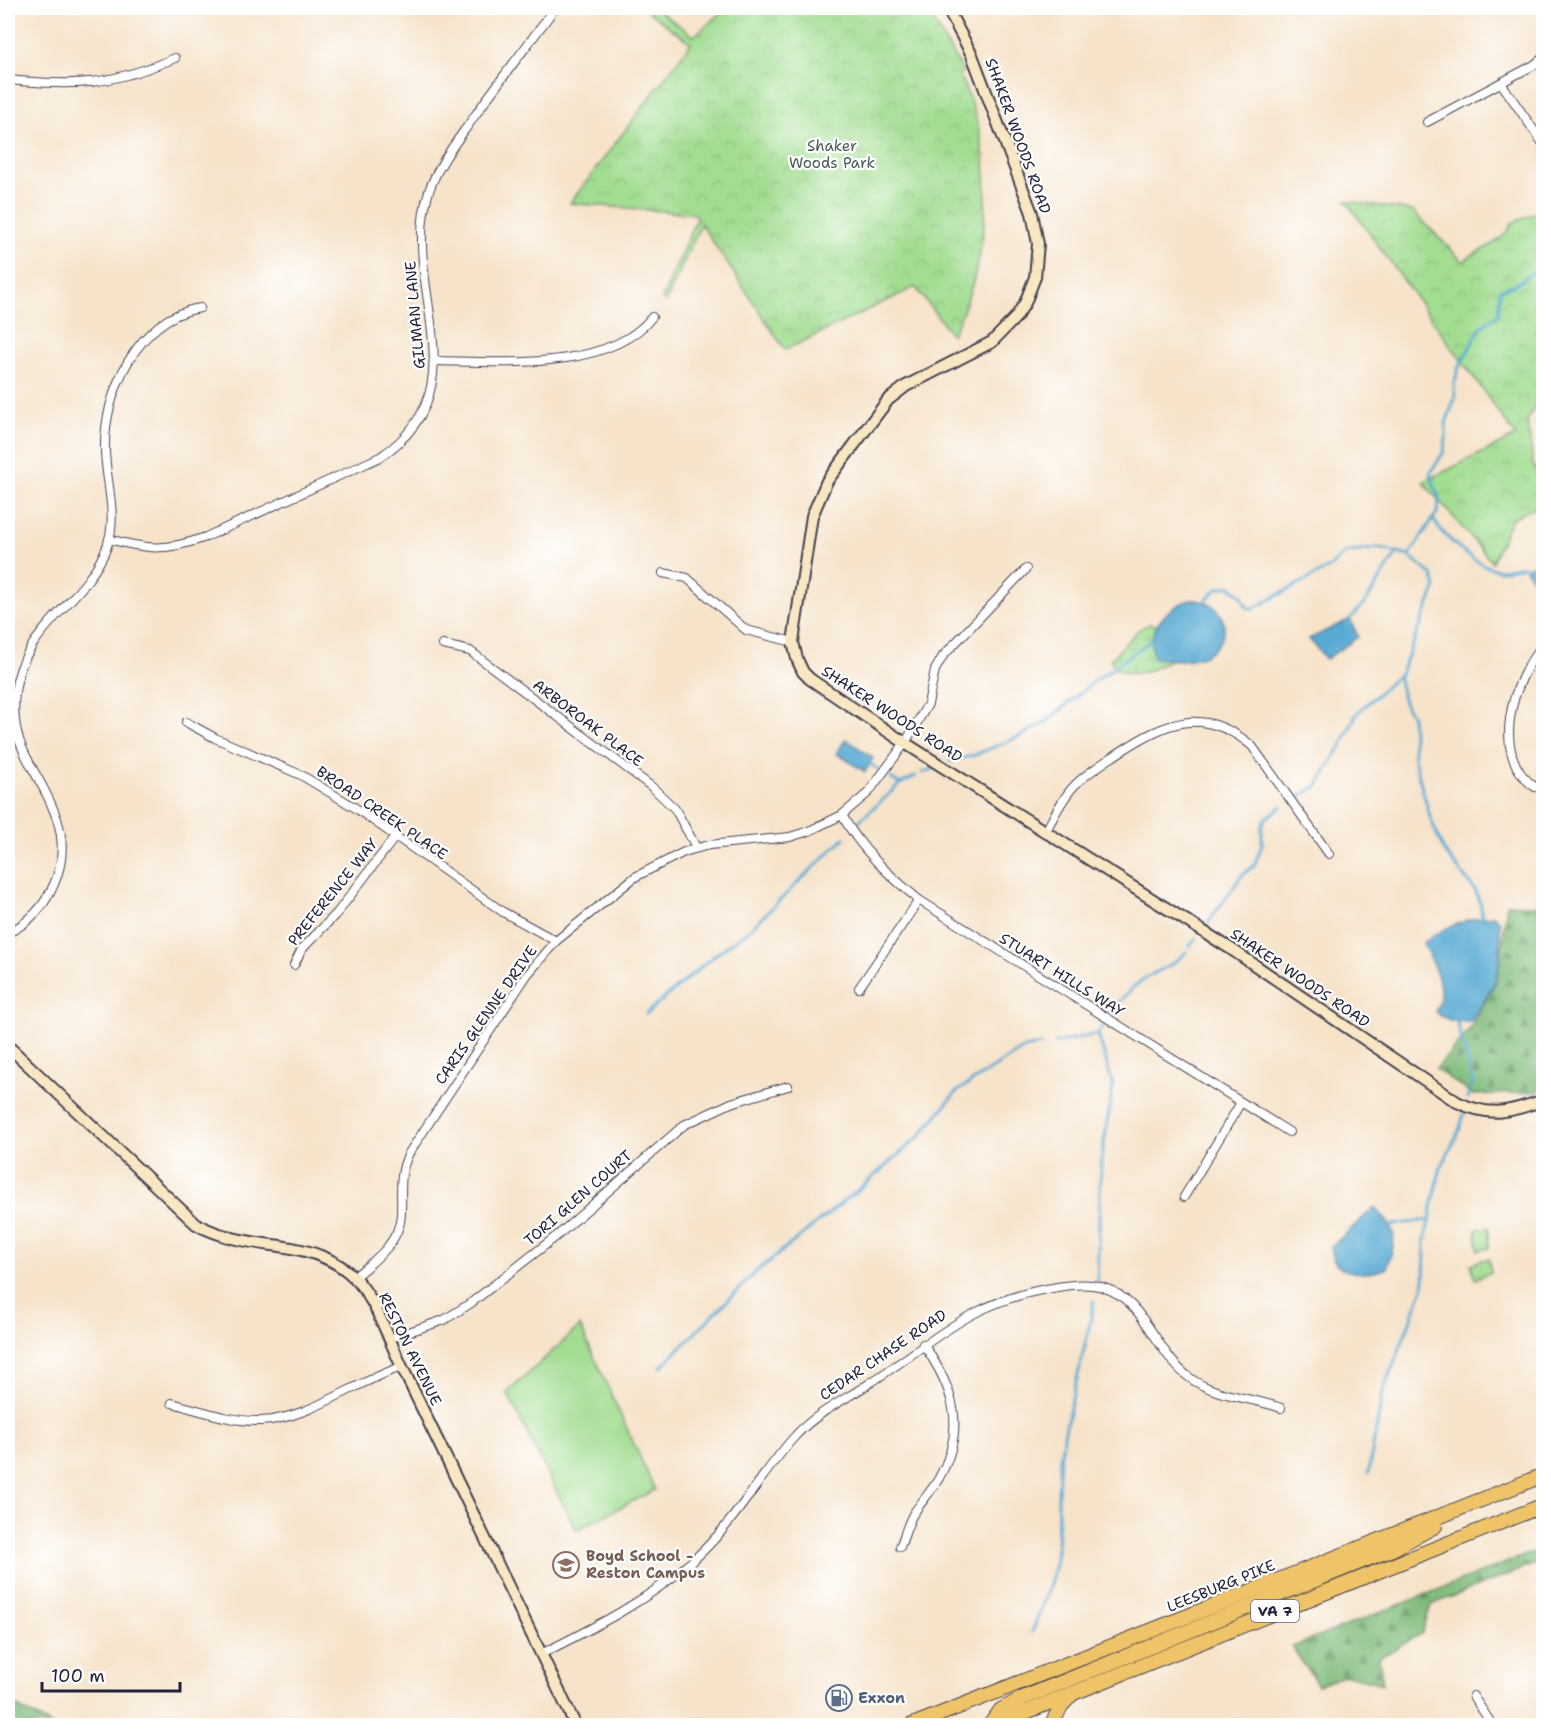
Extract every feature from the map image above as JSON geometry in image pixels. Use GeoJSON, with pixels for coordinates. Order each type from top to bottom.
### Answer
{"type":"FeatureCollection","features":[{"type":"Feature","properties":{"kind":"highway","name":"LEESBURG PIKE"},"geometry":{"type":"LineString","coordinates":[[910,1725],[1544,1475]]}},
{"type":"Feature","properties":{"kind":"highway"},"geometry":{"type":"LineString","coordinates":[[990,1725],[1001,1710],[1023,1698],[1392,1549],[1501,1492]]}},
{"type":"Feature","properties":{"kind":"highway","name":"VA 7"},"geometry":{"type":"LineString","coordinates":[[990,1725],[1544,1504]]}},
{"type":"Feature","properties":{"kind":"highway"},"geometry":{"type":"LineString","coordinates":[[1051,1725],[1061,1706],[1074,1692]]}},
{"type":"Feature","properties":{"kind":"street","name":"GILMAN LANE"},"geometry":{"type":"LineString","coordinates":[[109,539],[154,549],[183,545],[380,457],[405,438],[422,414],[433,384],[435,361],[422,250],[423,219],[429,193],[447,155],[555,8]]}},
{"type":"Feature","properties":{"kind":"street","name":"SHAKER WOODS ROAD"},"geometry":{"type":"LineString","coordinates":[[947,8],[972,55],[1032,213],[1038,244],[1035,277],[1025,303],[1005,330],[978,352],[896,393],[881,408],[827,481],[812,516],[794,642],[797,659],[803,672],[905,743],[1231,949],[1457,1102],[1476,1111],[1498,1113],[1544,1100]]}},
{"type":"Feature","properties":{"kind":"street"},"geometry":{"type":"LineString","coordinates":[[1427,122],[1502,83],[1544,57]]}},
{"type":"Feature","properties":{"kind":"street"},"geometry":{"type":"LineString","coordinates":[[8,80],[52,84],[96,83],[135,75],[175,58]]}},
{"type":"Feature","properties":{"kind":"street"},"geometry":{"type":"LineString","coordinates":[[1502,83],[1544,145]]}},
{"type":"Feature","properties":{"kind":"street"},"geometry":{"type":"LineString","coordinates":[[8,933],[27,922],[46,900],[55,881],[61,856],[58,820],[18,740],[14,712],[18,677],[30,648],[54,616],[92,575],[109,539],[112,514],[105,449],[108,411],[115,389],[134,354],[155,329],[178,313],[200,308]]}},
{"type":"Feature","properties":{"kind":"street"},"geometry":{"type":"LineString","coordinates":[[435,361],[527,361],[565,358],[629,339],[652,318]]}},
{"type":"Feature","properties":{"kind":"street","name":"CARIS GLENNE DRIVE"},"geometry":{"type":"LineString","coordinates":[[354,1277],[381,1256],[395,1237],[402,1216],[399,1180],[409,1153],[527,975],[556,941],[635,877],[696,847],[790,837],[843,815],[882,776],[905,743],[928,704],[935,670],[943,656],[1026,569]]}},
{"type":"Feature","properties":{"kind":"street"},"geometry":{"type":"LineString","coordinates":[[663,573],[687,578],[746,630],[794,642]]}},
{"type":"Feature","properties":{"kind":"street"},"geometry":{"type":"LineString","coordinates":[[1535,787],[1521,778],[1513,758],[1510,730],[1511,706],[1519,680],[1532,656],[1544,644]]}},
{"type":"Feature","properties":{"kind":"street","name":"ARBOROAK PLACE"},"geometry":{"type":"LineString","coordinates":[[443,645],[470,651],[652,787],[675,809],[696,847]]}},
{"type":"Feature","properties":{"kind":"street","name":"BROAD CREEK PLACE"},"geometry":{"type":"LineString","coordinates":[[186,722],[215,738],[301,775],[354,807],[503,912],[556,941]]}},
{"type":"Feature","properties":{"kind":"street"},"geometry":{"type":"LineString","coordinates":[[1046,831],[1075,785],[1108,760],[1168,724],[1206,722],[1225,727],[1252,746],[1329,855]]}},
{"type":"Feature","properties":{"kind":"street","name":"STUART HILLS WAY"},"geometry":{"type":"LineString","coordinates":[[843,815],[852,834],[882,869],[919,900],[1240,1104],[1288,1132]]}},
{"type":"Feature","properties":{"kind":"street","name":"PREFERENCE WAY"},"geometry":{"type":"LineString","coordinates":[[294,965],[302,949],[337,913],[395,837]]}},
{"type":"Feature","properties":{"kind":"street"},"geometry":{"type":"LineString","coordinates":[[859,988],[919,900]]}},
{"type":"Feature","properties":{"kind":"street","name":"RESTON AVENUE"},"geometry":{"type":"LineString","coordinates":[[8,1046],[196,1224],[227,1238],[321,1254],[345,1268],[354,1277],[391,1338],[402,1367],[576,1725]]}},
{"type":"Feature","properties":{"kind":"street","name":"TORI GLEN COURT"},"geometry":{"type":"LineString","coordinates":[[391,1338],[444,1320],[471,1303],[558,1235],[684,1125],[731,1103],[788,1086]]}},
{"type":"Feature","properties":{"kind":"street"},"geometry":{"type":"LineString","coordinates":[[1184,1197],[1240,1104]]}},
{"type":"Feature","properties":{"kind":"street","name":"CEDAR CHASE ROAD"},"geometry":{"type":"LineString","coordinates":[[543,1653],[654,1593],[690,1564],[710,1546],[745,1504],[797,1435],[829,1407],[868,1385],[922,1344],[979,1309],[1020,1293],[1072,1285],[1102,1287],[1133,1305],[1168,1354],[1188,1377],[1208,1389],[1256,1399],[1281,1408]]}},
{"type":"Feature","properties":{"kind":"street"},"geometry":{"type":"LineString","coordinates":[[900,1547],[911,1518],[948,1461],[953,1442],[955,1422],[948,1388],[941,1370],[922,1344]]}},
{"type":"Feature","properties":{"kind":"street"},"geometry":{"type":"LineString","coordinates":[[172,1403],[247,1420],[277,1419],[304,1411],[373,1377],[402,1367]]}},
{"type":"Feature","properties":{"kind":"street"},"geometry":{"type":"LineString","coordinates":[[8,1564],[8,1581]]}},
{"type":"Feature","properties":{"kind":"street"},"geometry":{"type":"LineString","coordinates":[[1473,1696],[1493,1725]]}},
{"type":"Feature","properties":{"kind":"green space","name":"Shaker Woods Park"},"geometry":{"type":"Polygon","coordinates":[[[643,8],[655,8],[694,36],[727,8],[926,8],[963,72],[959,75],[972,105],[981,138],[985,171],[986,205],[982,239],[965,305],[952,335],[915,287],[785,350],[701,224],[666,302],[662,299],[697,217],[695,214],[570,203],[691,43],[643,8]]]}},
{"type":"Feature","properties":{"kind":"green space"},"geometry":{"type":"Polygon","coordinates":[[[1346,201],[1413,211],[1463,262],[1503,237],[1512,223],[1543,210],[1543,396],[1527,419],[1533,464],[1543,487],[1543,499],[1537,507],[1512,518],[1492,562],[1423,482],[1516,436],[1346,201]]]}},
{"type":"Feature","properties":{"kind":"green space"},"geometry":{"type":"Polygon","coordinates":[[[1150,624],[1157,625],[1153,639],[1154,657],[1170,660],[1143,672],[1123,672],[1115,668],[1110,660],[1139,629],[1150,624]]]}},
{"type":"Feature","properties":{"kind":"green space"},"geometry":{"type":"Polygon","coordinates":[[[1507,904],[1543,906],[1543,945],[1539,946],[1540,992],[1544,1000],[1543,1088],[1536,1092],[1473,1095],[1436,1069],[1470,1029],[1498,978],[1507,904]]]}},
{"type":"Feature","properties":{"kind":"green space"},"geometry":{"type":"Polygon","coordinates":[[[1489,1227],[1489,1248],[1478,1251],[1476,1230],[1489,1227]]]}},
{"type":"Feature","properties":{"kind":"green space"},"geometry":{"type":"Polygon","coordinates":[[[1489,1258],[1491,1272],[1475,1279],[1471,1264],[1489,1258]]]}},
{"type":"Feature","properties":{"kind":"green space"},"geometry":{"type":"Polygon","coordinates":[[[580,1326],[655,1490],[576,1530],[507,1393],[580,1326]]]}},
{"type":"Feature","properties":{"kind":"green space"},"geometry":{"type":"Polygon","coordinates":[[[1536,1551],[1543,1555],[1543,1571],[1537,1563],[1431,1605],[1422,1633],[1379,1658],[1383,1684],[1347,1675],[1318,1685],[1292,1647],[1536,1551]]]}},
{"type":"Feature","properties":{"kind":"green space"},"geometry":{"type":"Polygon","coordinates":[[[8,1704],[14,1705],[51,1725],[8,1725],[8,1704]]]}},
{"type":"Feature","properties":{"kind":"water"},"geometry":{"type":"Polygon","coordinates":[[[1544,558],[1543,594],[1526,570],[1544,558]]]}},
{"type":"Feature","properties":{"kind":"water"},"geometry":{"type":"Polygon","coordinates":[[[1190,600],[1210,604],[1218,610],[1224,626],[1223,635],[1218,644],[1210,652],[1198,658],[1183,660],[1154,658],[1152,639],[1155,630],[1173,608],[1190,600]]]}},
{"type":"Feature","properties":{"kind":"water"},"geometry":{"type":"Polygon","coordinates":[[[1350,619],[1358,637],[1326,659],[1309,639],[1350,619]]]}},
{"type":"Feature","properties":{"kind":"water"},"geometry":{"type":"Polygon","coordinates":[[[846,739],[873,758],[865,772],[836,753],[846,739]]]}},
{"type":"Feature","properties":{"kind":"water"},"geometry":{"type":"Polygon","coordinates":[[[1494,916],[1500,922],[1500,949],[1499,969],[1492,987],[1471,1022],[1447,1019],[1435,1011],[1439,1003],[1440,986],[1423,943],[1457,924],[1494,916]]]}},
{"type":"Feature","properties":{"kind":"water"},"geometry":{"type":"Polygon","coordinates":[[[1375,1207],[1392,1229],[1394,1241],[1387,1268],[1376,1272],[1361,1273],[1342,1269],[1335,1261],[1331,1247],[1375,1207]]]}},
{"type":"Feature","properties":{"kind":"waterway"},"geometry":{"type":"LineString","coordinates":[[1296,798],[1317,786],[1340,748],[1357,713],[1401,673],[1436,587],[1432,575],[1409,556],[1438,511],[1439,498],[1430,474],[1443,453],[1446,423],[1455,398],[1454,386],[1458,369],[1481,327],[1498,315],[1500,290],[1514,285],[1544,266]]}},
{"type":"Feature","properties":{"kind":"waterway"},"geometry":{"type":"LineString","coordinates":[[1433,519],[1453,542],[1491,568],[1507,570],[1521,566],[1530,567]]}},
{"type":"Feature","properties":{"kind":"waterway"},"geometry":{"type":"LineString","coordinates":[[1206,600],[1218,588],[1230,586],[1241,595],[1246,606],[1252,609],[1329,568],[1345,553],[1378,548],[1409,556]]}},
{"type":"Feature","properties":{"kind":"waterway"},"geometry":{"type":"LineString","coordinates":[[1350,619],[1365,603],[1397,553]]}},
{"type":"Feature","properties":{"kind":"waterway"},"geometry":{"type":"LineString","coordinates":[[950,761],[972,756],[1023,735],[1046,722],[1092,683],[1153,639]]}},
{"type":"Feature","properties":{"kind":"waterway"},"geometry":{"type":"LineString","coordinates":[[1398,675],[1404,703],[1412,716],[1414,759],[1431,820],[1444,851],[1475,890],[1481,906],[1482,921]]}},
{"type":"Feature","properties":{"kind":"waterway"},"geometry":{"type":"LineString","coordinates":[[870,764],[878,769]]}},
{"type":"Feature","properties":{"kind":"waterway"},"geometry":{"type":"LineString","coordinates":[[922,773],[933,769]]}},
{"type":"Feature","properties":{"kind":"waterway"},"geometry":{"type":"LineString","coordinates":[[859,821],[900,784],[916,776]]}},
{"type":"Feature","properties":{"kind":"waterway"},"geometry":{"type":"LineString","coordinates":[[891,778],[900,784]]}},
{"type":"Feature","properties":{"kind":"waterway"},"geometry":{"type":"LineString","coordinates":[[1207,924],[1243,874],[1254,866],[1262,845],[1262,827],[1265,819],[1282,806]]}},
{"type":"Feature","properties":{"kind":"waterway"},"geometry":{"type":"LineString","coordinates":[[646,1014],[715,955],[750,929],[844,838]]}},
{"type":"Feature","properties":{"kind":"waterway"},"geometry":{"type":"LineString","coordinates":[[1190,946],[1197,938]]}},
{"type":"Feature","properties":{"kind":"waterway"},"geometry":{"type":"LineString","coordinates":[[1111,1013],[1137,984],[1176,961],[1186,952]]}},
{"type":"Feature","properties":{"kind":"waterway"},"geometry":{"type":"LineString","coordinates":[[1457,1022],[1473,1082],[1468,1098]]}},
{"type":"Feature","properties":{"kind":"waterway"},"geometry":{"type":"LineString","coordinates":[[1098,1034],[1103,1026]]}},
{"type":"Feature","properties":{"kind":"waterway"},"geometry":{"type":"LineString","coordinates":[[1056,1043],[1098,1034]]}},
{"type":"Feature","properties":{"kind":"waterway"},"geometry":{"type":"LineString","coordinates":[[1097,1284],[1101,1162],[1113,1086],[1098,1034]]}},
{"type":"Feature","properties":{"kind":"waterway"},"geometry":{"type":"LineString","coordinates":[[661,1367],[757,1271],[858,1190],[920,1136],[956,1092],[1024,1048],[1041,1045]]}},
{"type":"Feature","properties":{"kind":"waterway"},"geometry":{"type":"LineString","coordinates":[[1368,1473],[1383,1392],[1424,1285],[1425,1240],[1440,1170],[1459,1131],[1464,1114]]}},
{"type":"Feature","properties":{"kind":"waterway"},"geometry":{"type":"LineString","coordinates":[[1392,1225],[1429,1220]]}},
{"type":"Feature","properties":{"kind":"waterway"},"geometry":{"type":"LineString","coordinates":[[1032,1632],[1048,1591],[1056,1560],[1061,1453],[1094,1301]]}},
{"type":"Feature","properties":{"kind":"place","name":"Boyd School - Reston Campus"},"geometry":{"type":"Point","coordinates":[566,1565]}},
{"type":"Feature","properties":{"kind":"place","name":"Exxon"},"geometry":{"type":"Point","coordinates":[839,1698]}}]}
